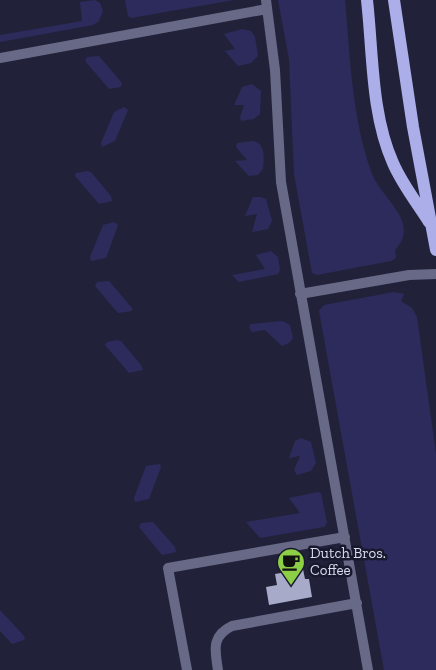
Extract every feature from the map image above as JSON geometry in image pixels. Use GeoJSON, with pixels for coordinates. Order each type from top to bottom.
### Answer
{"type":"FeatureCollection","features":[{"type":"Feature","properties":{"kind":"main road"},"geometry":{"type":"LineString","coordinates":[[367,0],[377,98],[384,136],[393,163],[434,230]]}},
{"type":"Feature","properties":{"kind":"main road"},"geometry":{"type":"LineString","coordinates":[[394,0],[413,127],[434,230],[436,250]]}},
{"type":"Feature","properties":{"kind":"lane"},"geometry":{"type":"LineString","coordinates":[[0,58],[267,5],[275,70],[278,164],[368,670]]}},
{"type":"Feature","properties":{"kind":"lane"},"geometry":{"type":"LineString","coordinates":[[300,294],[409,275],[436,274]]}},
{"type":"Feature","properties":{"kind":"lane"},"geometry":{"type":"LineString","coordinates":[[187,670],[168,568],[345,537]]}},
{"type":"Feature","properties":{"kind":"lane"},"geometry":{"type":"LineString","coordinates":[[218,670],[215,642],[224,630],[232,626],[357,603]]}},
{"type":"Feature","properties":{"kind":"shaded area"},"geometry":{"type":"Polygon","coordinates":[[[95,0],[100,3],[103,11],[99,21],[93,25],[0,42],[0,35],[82,21],[80,2],[95,0]]]}},
{"type":"Feature","properties":{"kind":"shaded area"},"geometry":{"type":"Polygon","coordinates":[[[125,0],[234,0],[131,18],[128,16],[125,0]]]}},
{"type":"Feature","properties":{"kind":"shaded area"},"geometry":{"type":"Polygon","coordinates":[[[278,0],[345,0],[350,66],[356,110],[365,153],[372,174],[397,211],[402,220],[404,230],[402,240],[395,250],[396,258],[391,261],[317,275],[312,273],[294,174],[289,59],[278,0]]]}},
{"type":"Feature","properties":{"kind":"shaded area"},"geometry":{"type":"Polygon","coordinates":[[[242,29],[251,31],[255,37],[258,56],[251,63],[238,66],[225,51],[235,49],[224,34],[242,29]]]}},
{"type":"Feature","properties":{"kind":"shaded area"},"geometry":{"type":"Polygon","coordinates":[[[99,56],[122,83],[121,87],[109,89],[85,61],[87,57],[99,56]]]}},
{"type":"Feature","properties":{"kind":"shaded area"},"geometry":{"type":"Polygon","coordinates":[[[252,84],[261,91],[260,114],[254,119],[241,121],[240,117],[244,105],[234,105],[242,87],[252,84]]]}},
{"type":"Feature","properties":{"kind":"shaded area"},"geometry":{"type":"Polygon","coordinates":[[[124,107],[128,110],[115,141],[102,147],[101,143],[114,112],[124,107]]]}},
{"type":"Feature","properties":{"kind":"shaded area"},"geometry":{"type":"Polygon","coordinates":[[[253,141],[262,148],[264,156],[263,169],[258,175],[249,176],[235,161],[247,160],[236,147],[237,143],[253,141]]]}},
{"type":"Feature","properties":{"kind":"shaded area"},"geometry":{"type":"Polygon","coordinates":[[[91,172],[111,196],[112,201],[99,204],[75,176],[76,173],[91,172]]]}},
{"type":"Feature","properties":{"kind":"shaded area"},"geometry":{"type":"Polygon","coordinates":[[[253,197],[266,199],[272,221],[268,229],[252,232],[257,214],[245,216],[253,197]]]}},
{"type":"Feature","properties":{"kind":"shaded area"},"geometry":{"type":"Polygon","coordinates":[[[114,222],[118,225],[106,258],[91,261],[90,257],[103,225],[114,222]]]}},
{"type":"Feature","properties":{"kind":"shaded area"},"geometry":{"type":"Polygon","coordinates":[[[271,251],[278,257],[280,270],[278,274],[239,282],[232,275],[265,269],[256,255],[271,251]]]}},
{"type":"Feature","properties":{"kind":"shaded area"},"geometry":{"type":"Polygon","coordinates":[[[109,281],[132,308],[132,311],[118,313],[95,286],[97,282],[109,281]]]}},
{"type":"Feature","properties":{"kind":"shaded area"},"geometry":{"type":"Polygon","coordinates":[[[394,292],[404,294],[401,301],[412,308],[417,317],[436,454],[436,670],[384,670],[319,311],[324,305],[394,292]]]}},
{"type":"Feature","properties":{"kind":"shaded area"},"geometry":{"type":"Polygon","coordinates":[[[283,321],[290,325],[293,338],[289,343],[282,346],[265,330],[252,332],[249,327],[251,324],[283,321]]]}},
{"type":"Feature","properties":{"kind":"shaded area"},"geometry":{"type":"Polygon","coordinates":[[[121,341],[143,370],[129,373],[105,345],[107,342],[121,341]]]}},
{"type":"Feature","properties":{"kind":"shaded area"},"geometry":{"type":"Polygon","coordinates":[[[301,438],[311,442],[316,463],[311,471],[297,475],[294,470],[300,456],[289,458],[295,441],[301,438]]]}},
{"type":"Feature","properties":{"kind":"shaded area"},"geometry":{"type":"Polygon","coordinates":[[[160,464],[161,467],[149,499],[135,502],[134,498],[146,466],[160,464]]]}},
{"type":"Feature","properties":{"kind":"shaded area"},"geometry":{"type":"Polygon","coordinates":[[[321,493],[327,523],[324,527],[260,538],[246,522],[300,513],[289,498],[321,493]]]}},
{"type":"Feature","properties":{"kind":"shaded area"},"geometry":{"type":"Polygon","coordinates":[[[153,522],[175,547],[176,552],[162,555],[139,527],[141,523],[153,522]]]}},
{"type":"Feature","properties":{"kind":"shaded area"},"geometry":{"type":"Polygon","coordinates":[[[0,610],[25,637],[24,640],[12,644],[0,631],[0,610]]]}},
{"type":"Feature","properties":{"kind":"building","name":"Dutch Bros. Coffee"},"geometry":{"type":"Polygon","coordinates":[[[303,569],[305,579],[309,579],[312,597],[269,605],[266,587],[277,585],[275,574],[303,569]]]}},
{"type":"Feature","properties":{"kind":"place","name":"Dutch Bros. Coffee"},"geometry":{"type":"Point","coordinates":[291,586]}}]}
